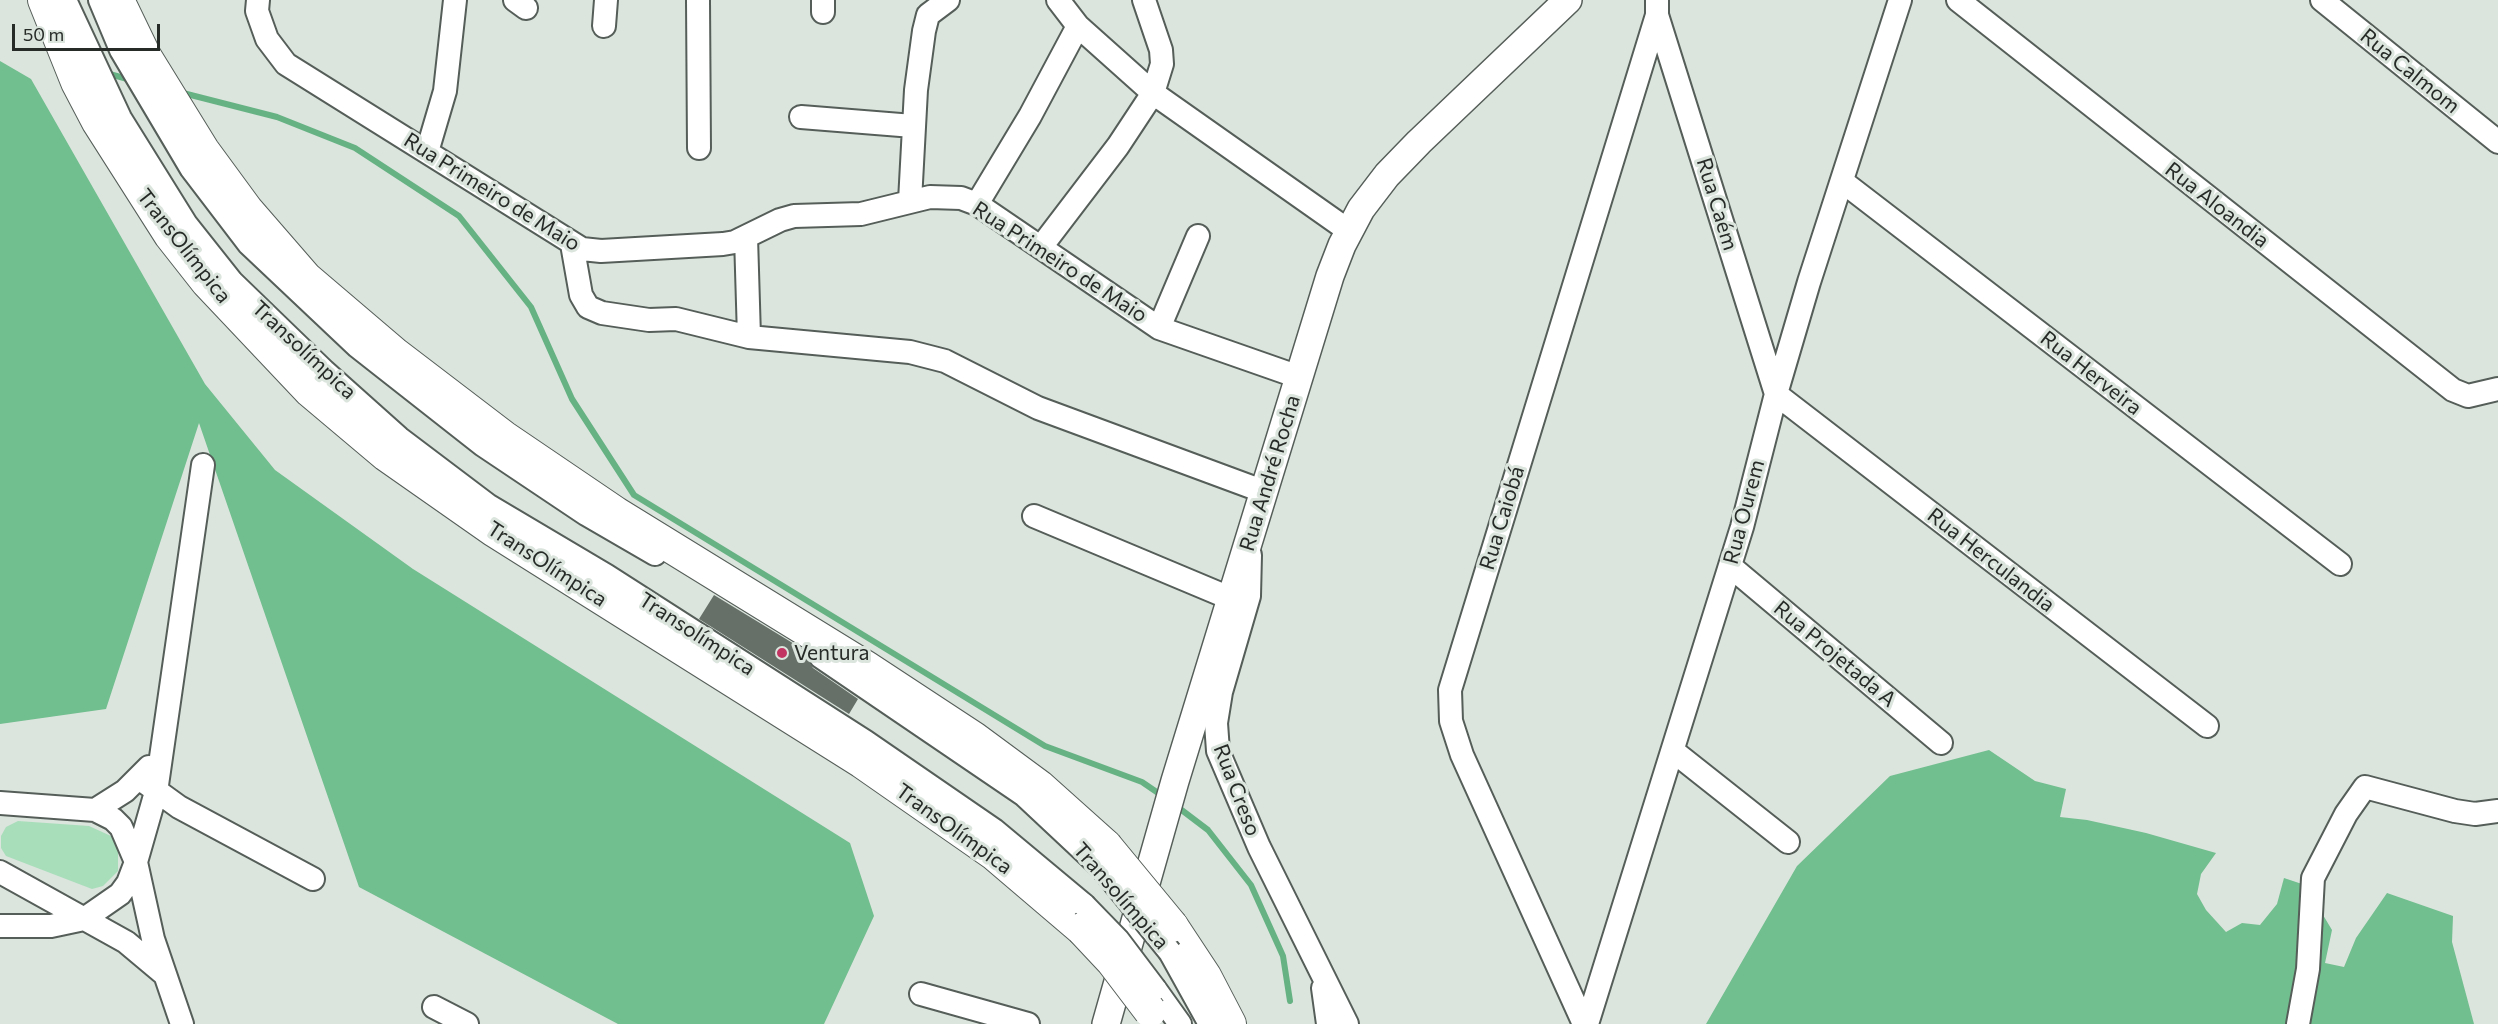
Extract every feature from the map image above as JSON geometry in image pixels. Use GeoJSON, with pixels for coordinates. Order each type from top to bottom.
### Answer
{"type":"FeatureCollection","features":[{"type":"Feature","properties":{"kind":"highway","name":"TransOlímpica"},"geometry":{"type":"LineString","coordinates":[[44,0],[77,82],[98,122],[170,235],[207,282],[310,391],[386,455],[494,530],[899,789],[1083,917],[1112,962],[1154,1008]]}},
{"type":"Feature","properties":{"kind":"highway","name":"TransOlímpica"},"geometry":{"type":"LineString","coordinates":[[118,0],[145,56],[203,150],[247,210],[306,278],[394,353],[504,437],[616,513],[866,667],[974,738],[1039,786],[1104,857],[1171,939],[1205,976],[1230,1024]]}},
{"type":"Feature","properties":{"kind":"main road","name":"Rua André Rocha"},"geometry":{"type":"LineString","coordinates":[[1106,1024],[1175,781],[1251,540],[1330,276],[1349,231],[1374,192],[1419,142],[1568,0]]}},
{"type":"Feature","properties":{"kind":"street","name":"Transolímpica"},"geometry":{"type":"LineString","coordinates":[[65,0],[120,118],[186,224],[232,282],[324,371],[399,438],[489,506],[607,576],[866,742],[994,830],[1083,917]]}},
{"type":"Feature","properties":{"kind":"street","name":"Transolímpica"},"geometry":{"type":"LineString","coordinates":[[100,0],[121,50],[191,168],[249,244],[357,346],[483,445],[586,514],[738,603],[877,694],[1014,788],[1104,857]]}},
{"type":"Feature","properties":{"kind":"street"},"geometry":{"type":"LineString","coordinates":[[427,152],[445,91],[455,0]]}},
{"type":"Feature","properties":{"kind":"street"},"geometry":{"type":"LineString","coordinates":[[604,26],[606,0]]}},
{"type":"Feature","properties":{"kind":"street"},"geometry":{"type":"LineString","coordinates":[[698,0],[699,148]]}},
{"type":"Feature","properties":{"kind":"street"},"geometry":{"type":"LineString","coordinates":[[910,201],[913,126],[924,31],[928,15],[948,0]]}},
{"type":"Feature","properties":{"kind":"street"},"geometry":{"type":"LineString","coordinates":[[1058,0],[1078,26],[1153,93],[1349,231]]}},
{"type":"Feature","properties":{"kind":"street"},"geometry":{"type":"LineString","coordinates":[[1041,247],[1118,146],[1153,93],[1158,81],[1161,50],[1144,0]]}},
{"type":"Feature","properties":{"kind":"street","name":"Rua Ourem"},"geometry":{"type":"LineString","coordinates":[[1585,1024],[1730,566],[1809,282],[1900,0]]}},
{"type":"Feature","properties":{"kind":"street","name":"Rua Aloandia"},"geometry":{"type":"LineString","coordinates":[[1958,0],[2453,390],[2468,396],[2490,392]]}},
{"type":"Feature","properties":{"kind":"street","name":"Rua Calmom"},"geometry":{"type":"LineString","coordinates":[[2322,0],[2498,142]]}},
{"type":"Feature","properties":{"kind":"street","name":"Rua Primeiro de Maio"},"geometry":{"type":"LineString","coordinates":[[258,5],[267,39],[286,63],[572,244],[590,251],[723,244],[746,237],[780,220],[794,216],[861,213],[910,201],[943,196],[977,204],[1160,328],[1299,377]]}},
{"type":"Feature","properties":{"kind":"street","name":"Rua Caém"},"geometry":{"type":"LineString","coordinates":[[1657,8],[1776,394]]}},
{"type":"Feature","properties":{"kind":"street","name":"Rua Caiobá"},"geometry":{"type":"LineString","coordinates":[[1585,1024],[1462,755],[1451,721],[1450,690],[1657,8]]}},
{"type":"Feature","properties":{"kind":"street"},"geometry":{"type":"LineString","coordinates":[[977,204],[1030,116],[1078,26]]}},
{"type":"Feature","properties":{"kind":"street"},"geometry":{"type":"LineString","coordinates":[[801,117],[913,126]]}},
{"type":"Feature","properties":{"kind":"street","name":"Rua Herveira"},"geometry":{"type":"LineString","coordinates":[[1843,182],[2340,564]]}},
{"type":"Feature","properties":{"kind":"street"},"geometry":{"type":"LineString","coordinates":[[1160,328],[1198,236]]}},
{"type":"Feature","properties":{"kind":"street"},"geometry":{"type":"LineString","coordinates":[[746,237],[749,337]]}},
{"type":"Feature","properties":{"kind":"street"},"geometry":{"type":"LineString","coordinates":[[572,244],[581,295],[588,307],[602,313],[649,320],[676,319],[749,337],[910,352],[945,361],[1038,408],[1265,492]]}},
{"type":"Feature","properties":{"kind":"street","name":"Rua Herculandia"},"geometry":{"type":"LineString","coordinates":[[1776,394],[2207,726]]}},
{"type":"Feature","properties":{"kind":"street"},"geometry":{"type":"LineString","coordinates":[[0,926],[51,926],[84,919],[120,894],[136,862],[156,792],[203,465]]}},
{"type":"Feature","properties":{"kind":"street"},"geometry":{"type":"LineString","coordinates":[[1034,516],[1232,599]]}},
{"type":"Feature","properties":{"kind":"street","name":"Rua Creso"},"geometry":{"type":"LineString","coordinates":[[1251,540],[1249,596],[1221,692],[1216,723],[1218,752],[1258,847],[1320,966],[1347,1024]]}},
{"type":"Feature","properties":{"kind":"street","name":"Rua Projetada A"},"geometry":{"type":"LineString","coordinates":[[1730,566],[1941,743]]}},
{"type":"Feature","properties":{"kind":"street"},"geometry":{"type":"LineString","coordinates":[[95,810],[125,791],[139,778],[163,745]]}},
{"type":"Feature","properties":{"kind":"street"},"geometry":{"type":"LineString","coordinates":[[1673,751],[1788,842]]}},
{"type":"Feature","properties":{"kind":"street"},"geometry":{"type":"LineString","coordinates":[[139,778],[156,792],[313,879]]}},
{"type":"Feature","properties":{"kind":"street"},"geometry":{"type":"LineString","coordinates":[[2298,1024],[2308,969],[2313,878],[2346,814],[2356,785],[2455,812],[2475,814],[2498,811]]}},
{"type":"Feature","properties":{"kind":"street"},"geometry":{"type":"LineString","coordinates":[[4,806],[95,810],[113,819],[121,827],[136,862],[153,939],[182,1024]]}},
{"type":"Feature","properties":{"kind":"street"},"geometry":{"type":"LineString","coordinates":[[0,872],[126,942],[166,976]]}},
{"type":"Feature","properties":{"kind":"street","name":"Transolímpica"},"geometry":{"type":"LineString","coordinates":[[1171,939],[1210,1024]]}},
{"type":"Feature","properties":{"kind":"street"},"geometry":{"type":"LineString","coordinates":[[1320,966],[1328,1024]]}},
{"type":"Feature","properties":{"kind":"street"},"geometry":{"type":"LineString","coordinates":[[921,994],[1028,1024]]}},
{"type":"Feature","properties":{"kind":"street"},"geometry":{"type":"LineString","coordinates":[[434,1007],[467,1024]]}},
{"type":"Feature","properties":{"kind":"street"},"geometry":{"type":"LineString","coordinates":[[1154,1008],[1180,1024]]}},
{"type":"Feature","properties":{"kind":"green space"},"geometry":{"type":"Polygon","coordinates":[[[0,61],[31,79],[205,384],[275,470],[413,569],[850,843],[874,916],[824,1024],[618,1024],[359,887],[199,423],[106,709],[0,724],[0,61]]]}},
{"type":"Feature","properties":{"kind":"green space"},"geometry":{"type":"Polygon","coordinates":[[[1989,750],[2035,781],[2066,789],[2060,817],[2087,820],[2146,833],[2216,853],[2201,874],[2197,894],[2206,910],[2226,932],[2242,923],[2260,925],[2277,904],[2284,878],[2305,885],[2332,930],[2325,963],[2344,967],[2356,938],[2387,893],[2453,916],[2452,942],[2474,1024],[1706,1024],[1797,866],[1890,776],[1989,750]]]}},
{"type":"Feature","properties":{"kind":"green space"},"geometry":{"type":"Polygon","coordinates":[[[18,821],[89,826],[111,836],[118,849],[118,871],[103,886],[92,889],[6,856],[1,848],[1,836],[6,827],[18,821]]]}},
{"type":"Feature","properties":{"kind":"building","name":"Ventura"},"geometry":{"type":"Polygon","coordinates":[[[714,595],[809,653],[809,662],[813,668],[858,699],[849,714],[699,619],[714,595]]]}},
{"type":"Feature","properties":{"kind":"waterway"},"geometry":{"type":"LineString","coordinates":[[106,73],[131,80]]}},
{"type":"Feature","properties":{"kind":"waterway"},"geometry":{"type":"LineString","coordinates":[[179,92],[277,117],[355,148],[459,216],[531,307],[572,399],[634,495],[1045,746],[1142,782],[1164,797]]}},
{"type":"Feature","properties":{"kind":"waterway"},"geometry":{"type":"LineString","coordinates":[[1175,805],[1208,830],[1251,885],[1283,956],[1290,1001]]}},
{"type":"Feature","properties":{"kind":"place","name":"Ventura"},"geometry":{"type":"Point","coordinates":[782,653]}}]}
